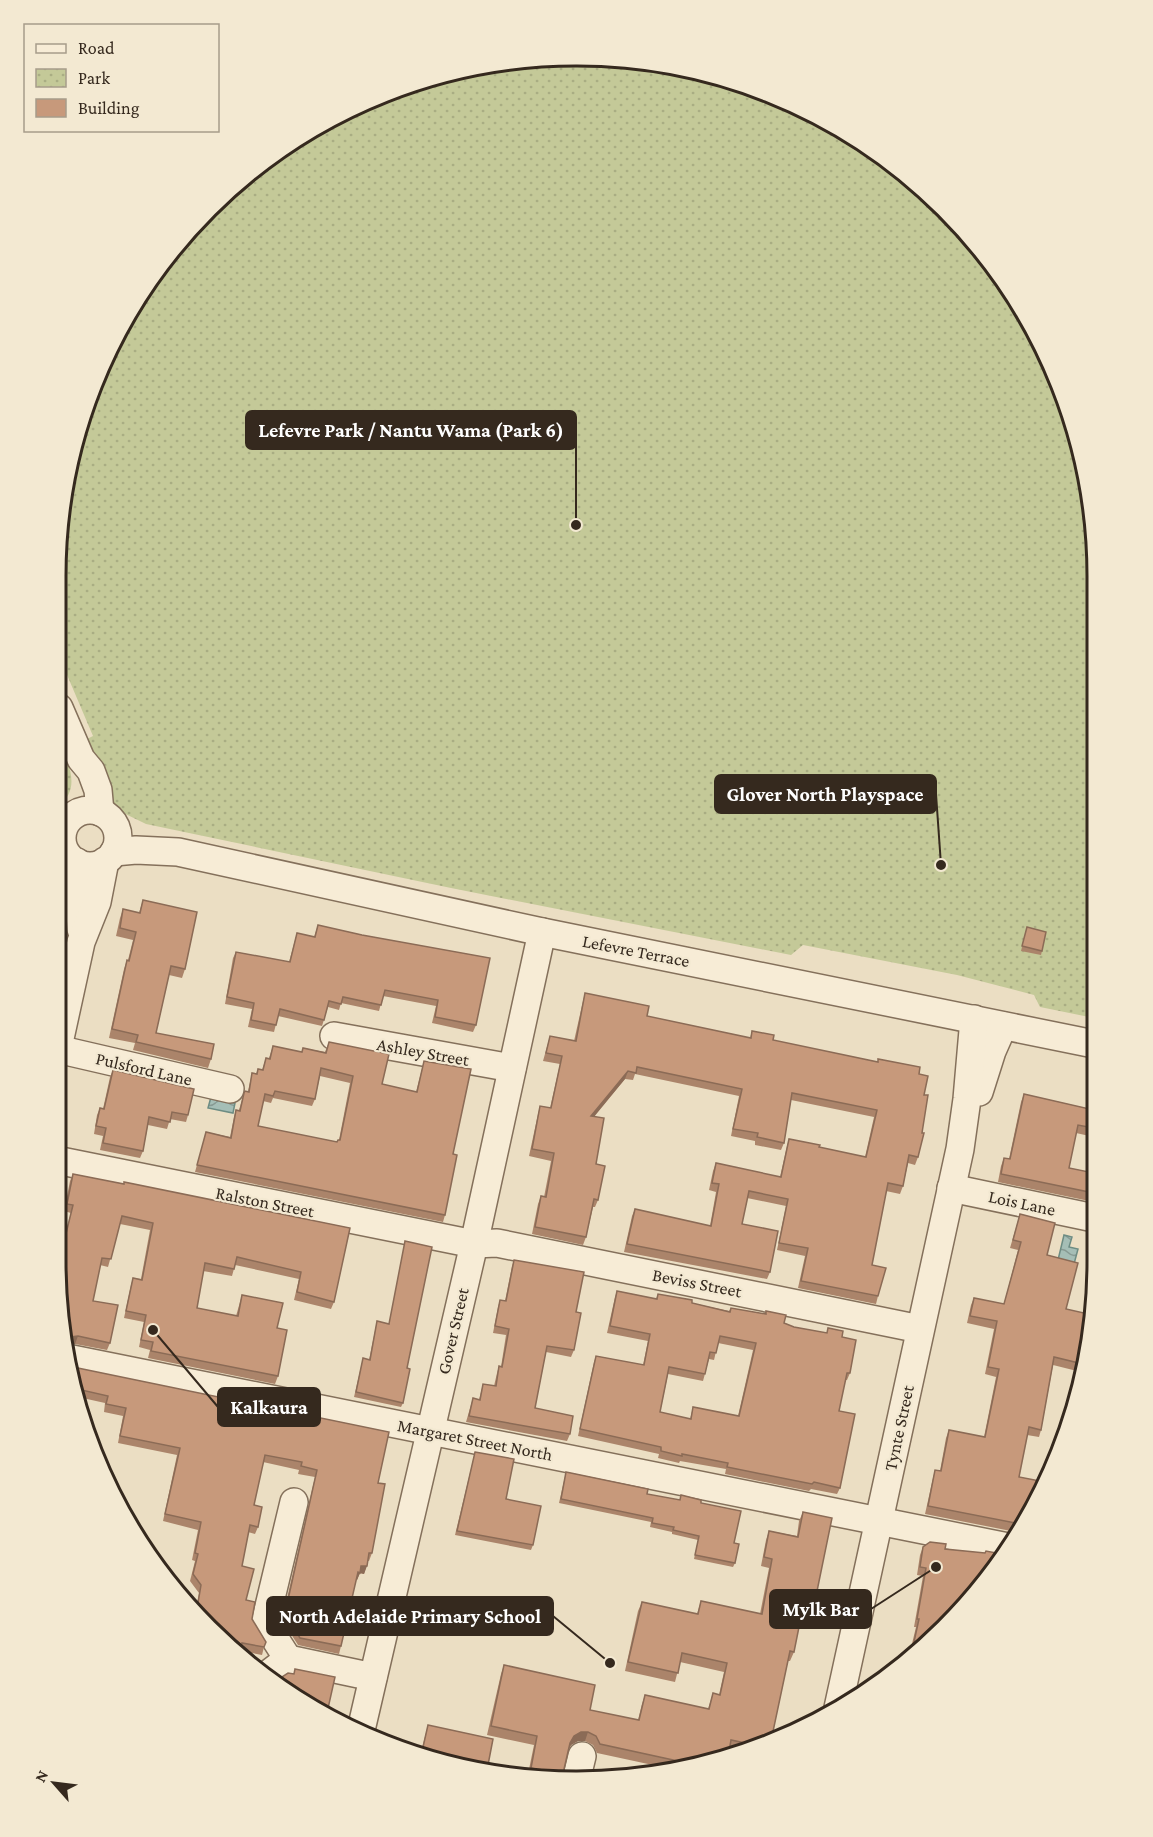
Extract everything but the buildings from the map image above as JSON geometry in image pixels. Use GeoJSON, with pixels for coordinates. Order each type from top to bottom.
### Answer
{"type":"FeatureCollection","features":[{"type":"Feature","properties":{"kind":"street"},"geometry":{"type":"LineString","coordinates":[[66,724],[81,759],[91,771],[98,790],[84,836],[81,942],[66,1010]]}},
{"type":"Feature","properties":{"kind":"street","name":"Lefevre Terrace"},"geometry":{"type":"LineString","coordinates":[[84,836],[146,835],[178,852],[542,932],[1087,1043]]}},
{"type":"Feature","properties":{"kind":"street","name":"Gover Street"},"geometry":{"type":"LineString","coordinates":[[363,1723],[474,1244],[542,932]]}},
{"type":"Feature","properties":{"kind":"street","name":"Tynte Street"},"geometry":{"type":"LineString","coordinates":[[840,1698],[960,1149],[974,1019]]}},
{"type":"Feature","properties":{"kind":"street","name":"Tynte Street"},"geometry":{"type":"LineString","coordinates":[[960,1149],[992,1052],[1003,1026]]}},
{"type":"Feature","properties":{"kind":"street","name":"Ashley Street"},"geometry":{"type":"LineString","coordinates":[[334,1036],[512,1068]]}},
{"type":"Feature","properties":{"kind":"street","name":"Pulsford Lane"},"geometry":{"type":"LineString","coordinates":[[66,1053],[230,1089]]}},
{"type":"Feature","properties":{"kind":"street","name":"Ralston Street"},"geometry":{"type":"LineString","coordinates":[[66,1162],[474,1244]]}},
{"type":"Feature","properties":{"kind":"street","name":"Lois Lane"},"geometry":{"type":"LineString","coordinates":[[951,1188],[1087,1217]]}},
{"type":"Feature","properties":{"kind":"street","name":"Beviss Street"},"geometry":{"type":"LineString","coordinates":[[474,1244],[497,1243],[920,1329]]}},
{"type":"Feature","properties":{"kind":"street","name":"Margaret Street North"},"geometry":{"type":"LineString","coordinates":[[76,1360],[1000,1545]]}},
{"type":"Feature","properties":{"kind":"street"},"geometry":{"type":"LineString","coordinates":[[294,1502],[265,1623],[277,1667],[374,1677]]}},
{"type":"Feature","properties":{"kind":"green space"},"geometry":{"type":"Polygon","coordinates":[[[576,66],[643,70],[709,83],[772,105],[832,134],[887,171],[913,193],[960,240],[982,266],[1019,321],[1048,381],[1070,444],[1083,510],[1086,543],[1087,1017],[1040,1007],[1034,995],[957,975],[803,945],[791,955],[451,888],[146,824],[105,804],[85,740],[93,736],[66,672],[67,543],[76,477],[93,412],[119,351],[152,293],[193,240],[240,193],[266,171],[321,134],[381,105],[444,83],[510,70],[576,66]]]}},
{"type":"Feature","properties":{"kind":"green space"},"geometry":{"type":"Polygon","coordinates":[[[66,757],[71,774],[70,791],[66,799],[66,757]]]}},
{"type":"Feature","properties":{"kind":"water"},"geometry":{"type":"Polygon","coordinates":[[[211,1097],[235,1103],[233,1113],[208,1108],[211,1097]]]}},
{"type":"Feature","properties":{"kind":"water"},"geometry":{"type":"Polygon","coordinates":[[[1064,1235],[1072,1237],[1069,1247],[1078,1249],[1074,1264],[1058,1260],[1064,1235]]]}},
{"type":"Feature","properties":{"kind":"place","name":"Lefevre Park / Nantu Wama (Park 6)"},"geometry":{"type":"Point","coordinates":[576,525]}},
{"type":"Feature","properties":{"kind":"place","name":"Glover North Playspace"},"geometry":{"type":"Point","coordinates":[941,865]}},
{"type":"Feature","properties":{"kind":"place","name":"Kalkaura"},"geometry":{"type":"Point","coordinates":[153,1330]}},
{"type":"Feature","properties":{"kind":"place","name":"Mylk Bar"},"geometry":{"type":"Point","coordinates":[936,1567]}},
{"type":"Feature","properties":{"kind":"place","name":"North Adelaide Primary School"},"geometry":{"type":"Point","coordinates":[610,1663]}}]}
